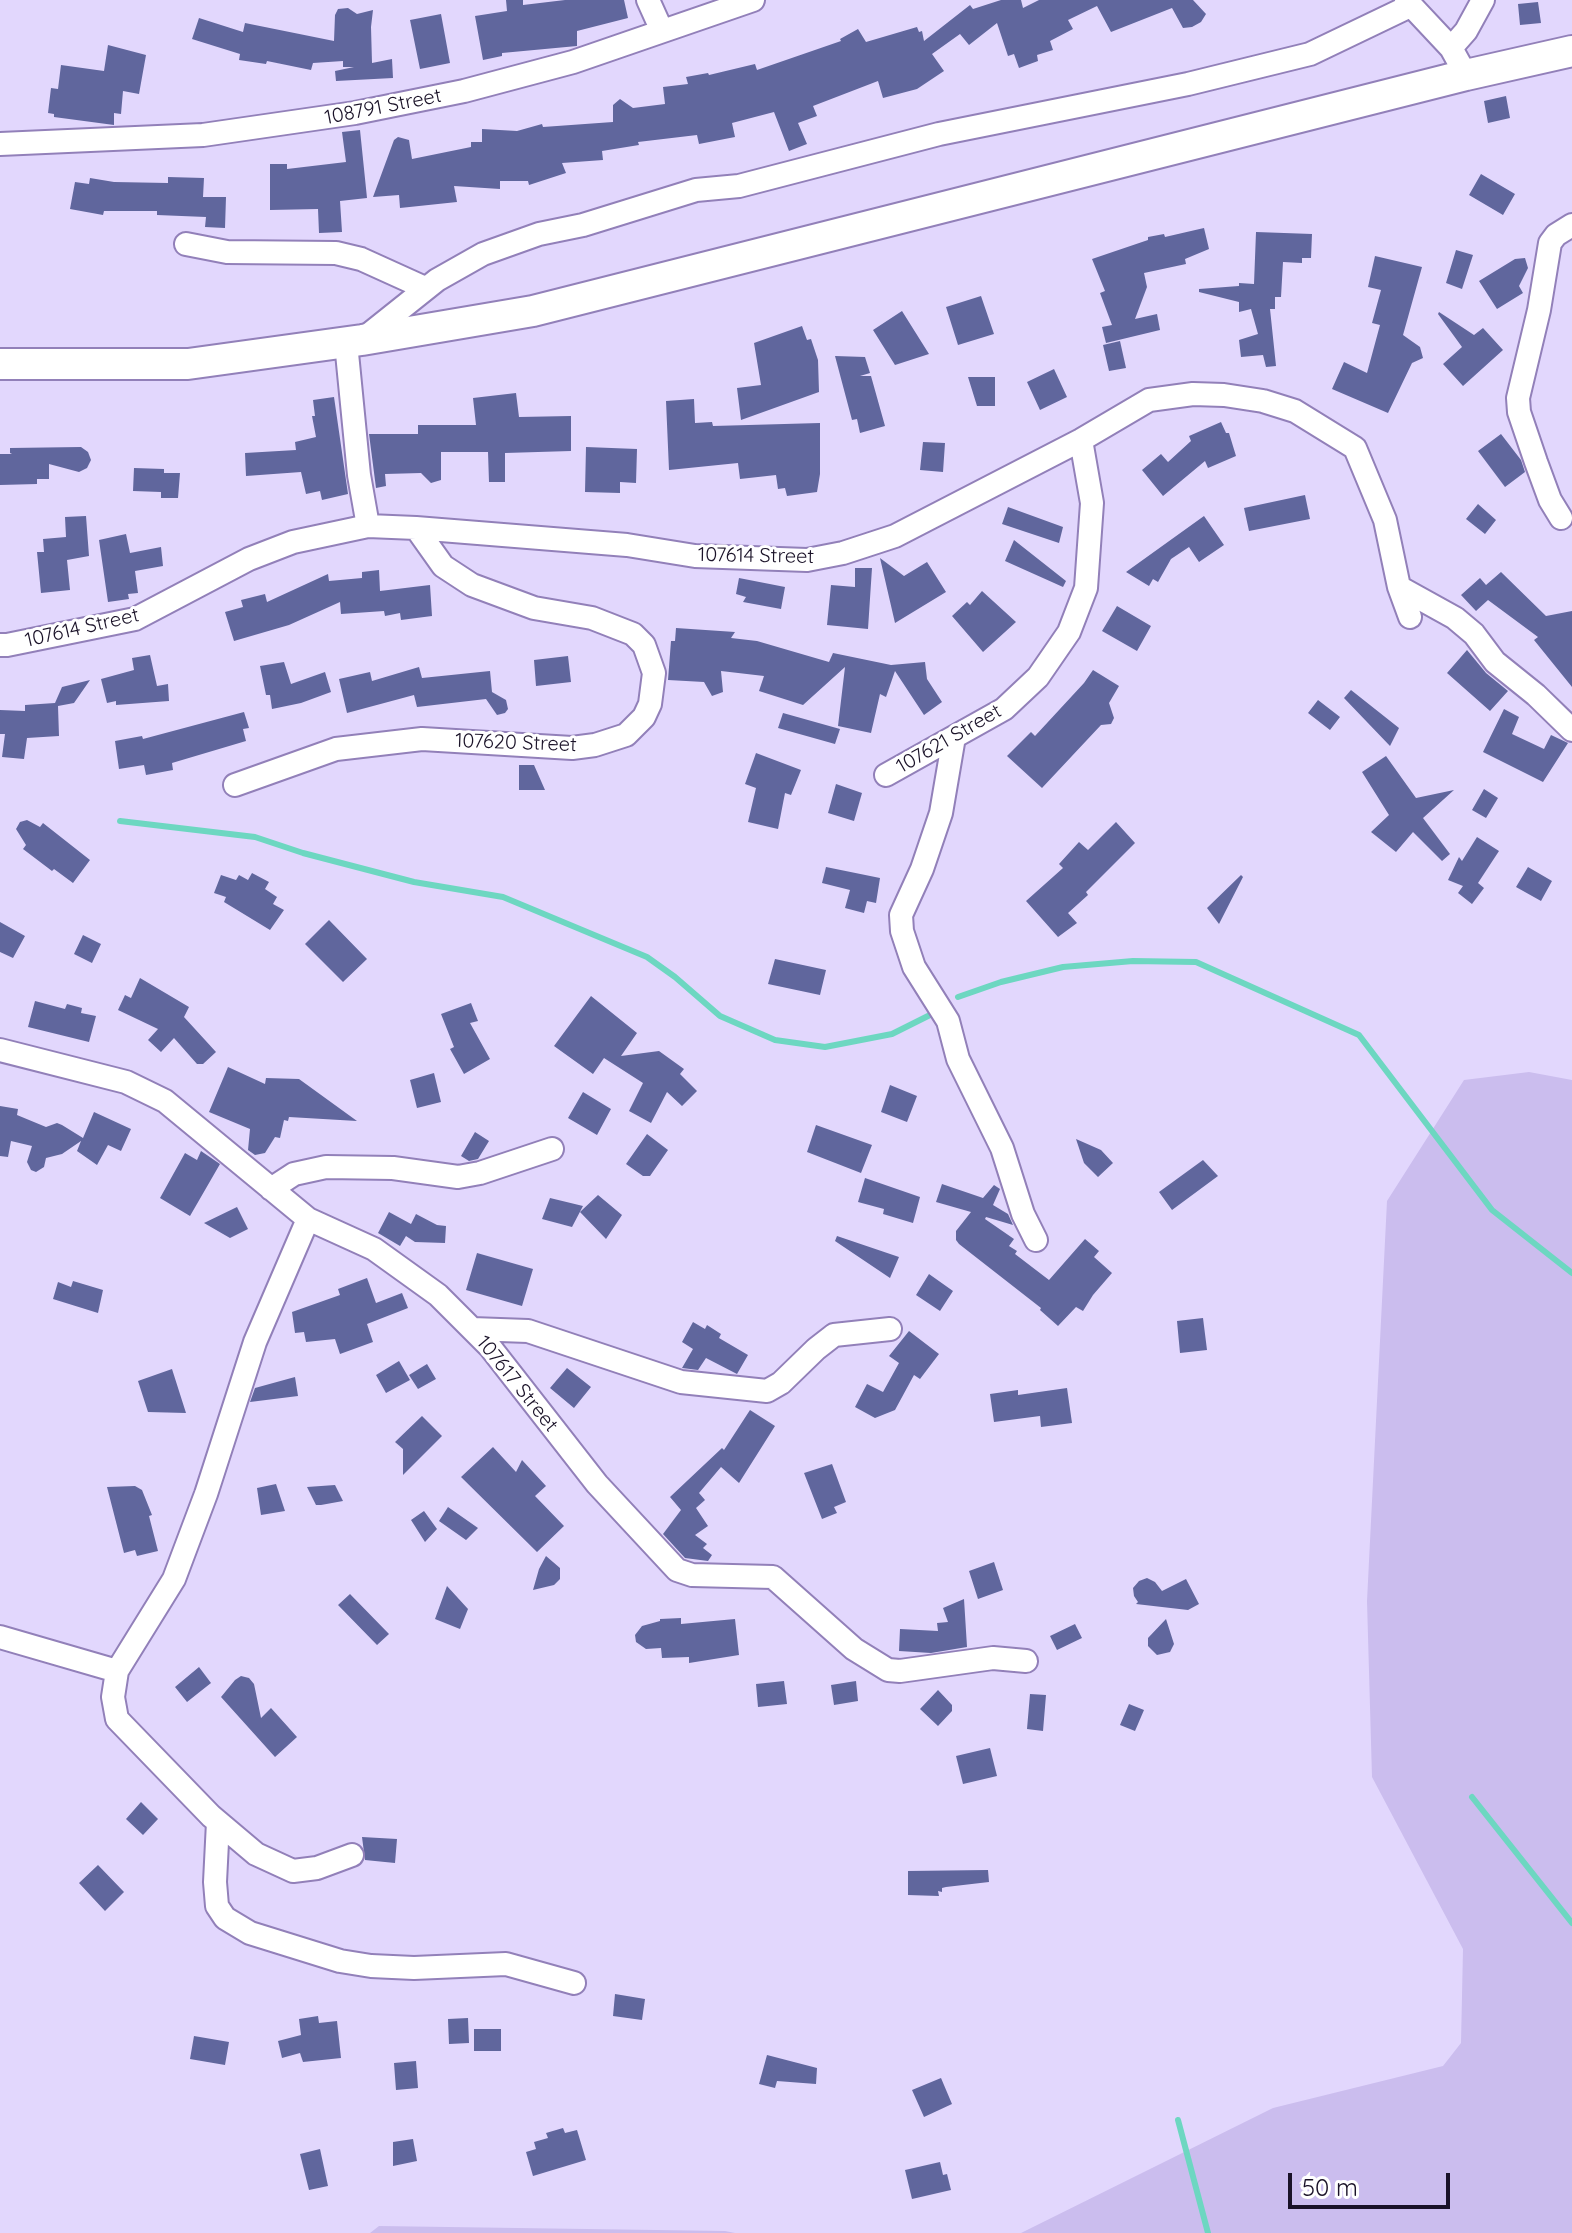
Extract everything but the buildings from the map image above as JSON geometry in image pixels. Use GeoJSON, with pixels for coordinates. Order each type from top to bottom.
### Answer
{"type":"FeatureCollection","features":[{"type":"Feature","properties":{"kind":"main road"},"geometry":{"type":"LineString","coordinates":[[0,364],[188,364],[354,342],[533,311],[1466,75],[1572,51]]}},
{"type":"Feature","properties":{"kind":"street"},"geometry":{"type":"LineString","coordinates":[[648,0],[662,31]]}},
{"type":"Feature","properties":{"kind":"street","name":"108791 Street"},"geometry":{"type":"LineString","coordinates":[[0,144],[203,135],[355,113],[478,88],[573,62],[753,0]]}},
{"type":"Feature","properties":{"kind":"street"},"geometry":{"type":"LineString","coordinates":[[1451,48],[1466,31],[1483,0]]}},
{"type":"Feature","properties":{"kind":"street"},"geometry":{"type":"LineString","coordinates":[[368,526],[359,475],[354,342],[425,288],[483,254],[539,234],[583,225],[696,190],[739,186],[939,134],[1188,84],[1310,54],[1408,3],[1451,48],[1466,75]]}},
{"type":"Feature","properties":{"kind":"street"},"geometry":{"type":"LineString","coordinates":[[1561,518],[1550,500],[1536,462],[1519,412],[1518,398],[1539,310],[1550,243],[1572,225]]}},
{"type":"Feature","properties":{"kind":"street"},"geometry":{"type":"LineString","coordinates":[[186,244],[227,252],[336,253],[361,259],[425,288]]}},
{"type":"Feature","properties":{"kind":"street","name":"107614 Street"},"geometry":{"type":"LineString","coordinates":[[0,645],[135,619],[249,559],[293,542],[368,526],[627,545],[695,556],[807,560],[843,553],[895,536],[1081,440],[1149,400],[1193,394],[1263,401],[1295,411],[1355,448],[1385,520],[1399,587],[1410,617]]}},
{"type":"Feature","properties":{"kind":"street","name":"107621 Street"},"geometry":{"type":"LineString","coordinates":[[886,775],[1004,709],[1038,677],[1069,632],[1086,588],[1092,503],[1081,440]]}},
{"type":"Feature","properties":{"kind":"street","name":"107620 Street"},"geometry":{"type":"LineString","coordinates":[[235,785],[336,749],[422,739],[572,748],[595,745],[626,735],[644,717],[650,704],[654,673],[644,645],[633,634],[592,618],[534,608],[472,585],[443,566],[416,528]]}},
{"type":"Feature","properties":{"kind":"street"},"geometry":{"type":"LineString","coordinates":[[1399,587],[1455,618],[1474,634],[1495,662],[1536,695],[1572,730]]}},
{"type":"Feature","properties":{"kind":"street"},"geometry":{"type":"LineString","coordinates":[[954,737],[941,813],[922,869],[901,915],[902,931],[914,967],[948,1021],[958,1059],[1002,1148],[1023,1214],[1036,1240]]}},
{"type":"Feature","properties":{"kind":"street","name":"107617 Street"},"geometry":{"type":"LineString","coordinates":[[0,1050],[126,1082],[165,1101],[308,1219],[374,1249],[438,1295],[499,1358],[597,1484],[677,1570],[692,1575],[773,1577],[854,1649],[888,1670],[993,1658],[1026,1661]]}},
{"type":"Feature","properties":{"kind":"street"},"geometry":{"type":"LineString","coordinates":[[271,1189],[294,1174],[326,1167],[393,1168],[458,1177],[480,1173],[552,1149]]}},
{"type":"Feature","properties":{"kind":"street"},"geometry":{"type":"LineString","coordinates":[[308,1219],[255,1342],[206,1494],[174,1579],[117,1671],[113,1697],[117,1719],[218,1822],[256,1854],[293,1871],[317,1868],[352,1855]]}},
{"type":"Feature","properties":{"kind":"street"},"geometry":{"type":"LineString","coordinates":[[472,1329],[528,1331],[681,1382],[767,1391],[781,1383],[834,1335],[890,1329]]}},
{"type":"Feature","properties":{"kind":"street"},"geometry":{"type":"LineString","coordinates":[[0,1637],[117,1671]]}},
{"type":"Feature","properties":{"kind":"street"},"geometry":{"type":"LineString","coordinates":[[218,1822],[217,1906],[225,1918],[250,1933],[340,1961],[371,1966],[414,1968],[506,1964],[574,1983]]}},
{"type":"Feature","properties":{"kind":"shaded area"},"geometry":{"type":"Polygon","coordinates":[[[1529,1072],[1572,1080],[1572,2233],[1021,2233],[1273,2108],[1443,2066],[1461,2043],[1463,1949],[1372,1777],[1367,1601],[1387,1201],[1464,1080],[1529,1072]]]}},
{"type":"Feature","properties":{"kind":"shaded area"},"geometry":{"type":"Polygon","coordinates":[[[379,2226],[725,2231],[735,2233],[370,2233],[379,2226]]]}},
{"type":"Feature","properties":{"kind":"waterway"},"geometry":{"type":"LineString","coordinates":[[120,821],[255,837],[414,882],[503,897],[647,957],[720,1016],[775,1040],[825,1047],[892,1034],[934,1013]]}},
{"type":"Feature","properties":{"kind":"waterway"},"geometry":{"type":"LineString","coordinates":[[958,997],[1001,982],[1063,967],[1133,961],[1196,962],[1359,1035],[1492,1210],[1572,1273]]}},
{"type":"Feature","properties":{"kind":"waterway"},"geometry":{"type":"LineString","coordinates":[[1472,1797],[1572,1923]]}},
{"type":"Feature","properties":{"kind":"waterway"},"geometry":{"type":"LineString","coordinates":[[1178,2120],[1208,2233]]}}]}
